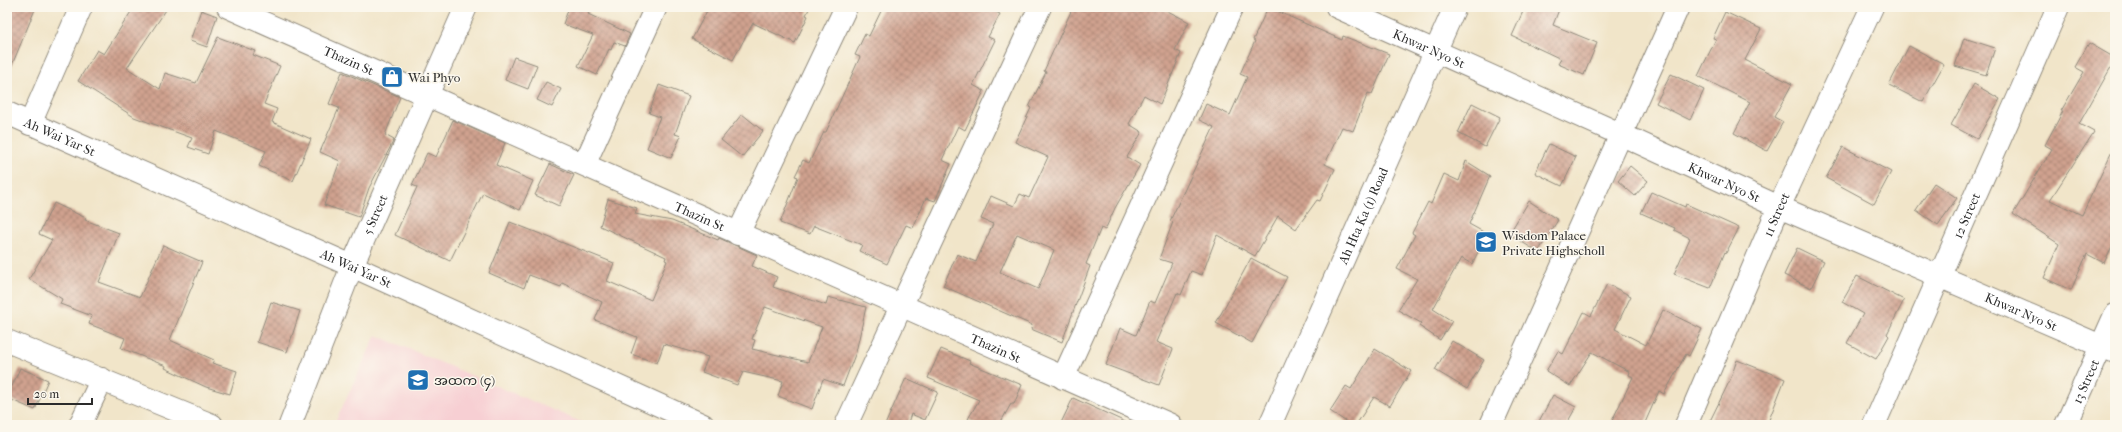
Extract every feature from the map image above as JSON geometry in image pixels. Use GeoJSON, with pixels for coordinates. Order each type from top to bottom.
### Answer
{"type":"FeatureCollection","features":[{"type":"Feature","properties":{"kind":"street"},"geometry":{"type":"LineString","coordinates":[[30,124],[81,7]]}},
{"type":"Feature","properties":{"kind":"street","name":"Thazin St"},"geometry":{"type":"LineString","coordinates":[[228,7],[270,15],[429,94],[585,163],[900,307],[1171,425]]}},
{"type":"Feature","properties":{"kind":"street","name":"5 Street"},"geometry":{"type":"LineString","coordinates":[[290,425],[352,266],[466,7]]}},
{"type":"Feature","properties":{"kind":"street"},"geometry":{"type":"LineString","coordinates":[[585,163],[656,7]]}},
{"type":"Feature","properties":{"kind":"street"},"geometry":{"type":"LineString","coordinates":[[738,234],[846,7]]}},
{"type":"Feature","properties":{"kind":"street"},"geometry":{"type":"LineString","coordinates":[[846,425],[1040,7]]}},
{"type":"Feature","properties":{"kind":"street"},"geometry":{"type":"LineString","coordinates":[[1063,378],[1232,7]]}},
{"type":"Feature","properties":{"kind":"street","name":"Khwar Nyo St"},"geometry":{"type":"LineString","coordinates":[[1337,7],[1620,134],[1779,208],[2108,349]]}},
{"type":"Feature","properties":{"kind":"street","name":"Ah Hta Ka (1) Road"},"geometry":{"type":"LineString","coordinates":[[1270,425],[1455,7]]}},
{"type":"Feature","properties":{"kind":"street"},"geometry":{"type":"LineString","coordinates":[[1491,425],[1678,7]]}},
{"type":"Feature","properties":{"kind":"street","name":"11 Street"},"geometry":{"type":"LineString","coordinates":[[1686,425],[1779,208],[1872,7]]}},
{"type":"Feature","properties":{"kind":"street","name":"12 Street"},"geometry":{"type":"LineString","coordinates":[[1874,425],[2058,7]]}},
{"type":"Feature","properties":{"kind":"street","name":"Ah Wai Yar St"},"geometry":{"type":"LineString","coordinates":[[7,113],[352,266],[703,425]]}},
{"type":"Feature","properties":{"kind":"street","name":"13 Street"},"geometry":{"type":"LineString","coordinates":[[2066,425],[2108,349],[2115,315]]}},
{"type":"Feature","properties":{"kind":"street"},"geometry":{"type":"LineString","coordinates":[[7,341],[212,425]]}},
{"type":"Feature","properties":{"kind":"street"},"geometry":{"type":"LineString","coordinates":[[80,425],[102,380]]}},
{"type":"Feature","properties":{"kind":"shaded area","name":"အထက (၄)"},"geometry":{"type":"Polygon","coordinates":[[[376,335],[588,425],[334,425],[376,335]]]}},
{"type":"Feature","properties":{"kind":"building"},"geometry":{"type":"Polygon","coordinates":[[[7,7],[36,7],[7,77],[7,7]]]}},
{"type":"Feature","properties":{"kind":"building"},"geometry":{"type":"Polygon","coordinates":[[[134,7],[168,7],[127,68],[160,89],[165,73],[196,83],[218,37],[255,51],[253,55],[280,66],[264,104],[277,109],[272,122],[311,139],[293,181],[259,166],[266,151],[216,131],[208,154],[188,147],[192,138],[134,117],[78,81],[97,50],[104,54],[134,7]]]}},
{"type":"Feature","properties":{"kind":"building"},"geometry":{"type":"Polygon","coordinates":[[[569,7],[590,7],[588,14],[630,34],[625,46],[614,42],[611,50],[609,49],[597,75],[578,66],[593,35],[563,24],[569,7]]]}},
{"type":"Feature","properties":{"kind":"building"},"geometry":{"type":"Polygon","coordinates":[[[709,7],[810,7],[806,15],[808,16],[795,43],[753,23],[733,60],[692,39],[709,7]]]}},
{"type":"Feature","properties":{"kind":"building"},"geometry":{"type":"Polygon","coordinates":[[[883,7],[999,7],[996,12],[1000,14],[988,37],[995,40],[973,85],[984,91],[965,130],[958,126],[942,160],[951,164],[935,201],[926,198],[913,228],[906,225],[887,264],[859,251],[862,245],[814,226],[810,234],[780,223],[798,177],[795,176],[803,160],[809,163],[824,132],[826,132],[860,57],[855,55],[865,34],[869,36],[883,7]]]}},
{"type":"Feature","properties":{"kind":"building"},"geometry":{"type":"Polygon","coordinates":[[[1073,7],[1160,7],[1189,22],[1175,50],[1181,53],[1160,104],[1144,95],[1129,124],[1142,132],[1127,157],[1140,165],[1115,208],[1105,230],[1101,228],[1086,264],[1090,266],[1062,342],[1031,329],[1032,325],[943,286],[957,254],[976,262],[993,224],[981,219],[991,196],[1014,206],[1020,194],[1029,198],[1048,157],[1015,142],[1031,108],[1029,107],[1046,72],[1044,71],[1073,7]],[[1017,234],[1000,272],[1038,289],[1054,250],[1017,234]]]}},
{"type":"Feature","properties":{"kind":"building"},"geometry":{"type":"Polygon","coordinates":[[[1268,7],[1342,40],[1343,36],[1389,54],[1372,94],[1368,93],[1353,131],[1342,127],[1325,164],[1335,169],[1320,201],[1317,200],[1296,229],[1278,216],[1255,256],[1217,235],[1202,275],[1191,271],[1181,295],[1177,293],[1156,342],[1173,349],[1159,385],[1106,365],[1120,328],[1136,335],[1150,301],[1155,303],[1172,263],[1159,259],[1173,222],[1170,221],[1214,127],[1199,120],[1206,104],[1230,115],[1247,77],[1240,74],[1268,7]]]}},
{"type":"Feature","properties":{"kind":"building"},"geometry":{"type":"Polygon","coordinates":[[[1525,7],[1560,7],[1553,25],[1597,43],[1584,75],[1558,64],[1561,59],[1512,36],[1525,7]]]}},
{"type":"Feature","properties":{"kind":"building"},"geometry":{"type":"Polygon","coordinates":[[[201,10],[217,16],[207,47],[190,41],[201,10]]]}},
{"type":"Feature","properties":{"kind":"building"},"geometry":{"type":"Polygon","coordinates":[[[1725,12],[1761,29],[1745,60],[1792,84],[1774,117],[1783,122],[1767,151],[1734,133],[1750,102],[1698,76],[1716,39],[1713,38],[1725,12]]]}},
{"type":"Feature","properties":{"kind":"building"},"geometry":{"type":"Polygon","coordinates":[[[1964,38],[1995,48],[1986,75],[1955,66],[1964,38]]]}},
{"type":"Feature","properties":{"kind":"building"},"geometry":{"type":"Polygon","coordinates":[[[2089,43],[2115,58],[2115,60],[2079,124],[2094,132],[2050,200],[2082,215],[2115,145],[2115,240],[2104,263],[2087,254],[2071,290],[2044,278],[2059,244],[2013,214],[2052,149],[2045,145],[2063,111],[2061,111],[2084,72],[2075,67],[2089,43]]]}},
{"type":"Feature","properties":{"kind":"building"},"geometry":{"type":"Polygon","coordinates":[[[1909,46],[1944,64],[1923,102],[1889,85],[1909,46]]]}},
{"type":"Feature","properties":{"kind":"building"},"geometry":{"type":"Polygon","coordinates":[[[514,57],[537,65],[528,89],[505,80],[514,57]]]}},
{"type":"Feature","properties":{"kind":"building"},"geometry":{"type":"Polygon","coordinates":[[[342,72],[400,97],[385,135],[394,140],[369,188],[359,217],[324,205],[340,161],[320,152],[339,108],[329,104],[342,72]]]}},
{"type":"Feature","properties":{"kind":"building"},"geometry":{"type":"Polygon","coordinates":[[[1671,74],[1704,90],[1690,120],[1656,103],[1671,74]]]}},
{"type":"Feature","properties":{"kind":"building"},"geometry":{"type":"Polygon","coordinates":[[[546,82],[561,89],[552,107],[537,100],[546,82]]]}},
{"type":"Feature","properties":{"kind":"building"},"geometry":{"type":"Polygon","coordinates":[[[1974,84],[2000,99],[1977,139],[1951,125],[1974,84]]]}},
{"type":"Feature","properties":{"kind":"building"},"geometry":{"type":"Polygon","coordinates":[[[659,85],[689,96],[675,134],[681,136],[671,158],[647,148],[660,117],[649,113],[659,85]]]}},
{"type":"Feature","properties":{"kind":"building"},"geometry":{"type":"Polygon","coordinates":[[[1472,103],[1500,117],[1485,147],[1458,133],[1472,103]]]}},
{"type":"Feature","properties":{"kind":"building"},"geometry":{"type":"Polygon","coordinates":[[[742,114],[763,131],[742,157],[721,140],[742,114]]]}},
{"type":"Feature","properties":{"kind":"building"},"geometry":{"type":"Polygon","coordinates":[[[453,120],[505,143],[496,165],[533,181],[520,210],[483,193],[450,261],[395,235],[417,187],[412,185],[427,153],[436,157],[453,120]]]}},
{"type":"Feature","properties":{"kind":"building"},"geometry":{"type":"Polygon","coordinates":[[[1549,144],[1576,157],[1562,186],[1535,173],[1549,144]]]}},
{"type":"Feature","properties":{"kind":"building"},"geometry":{"type":"Polygon","coordinates":[[[1843,147],[1891,172],[1874,204],[1826,178],[1843,147]]]}},
{"type":"Feature","properties":{"kind":"building"},"geometry":{"type":"Polygon","coordinates":[[[1466,161],[1490,176],[1469,224],[1487,234],[1472,264],[1461,258],[1433,309],[1452,321],[1440,340],[1419,326],[1421,323],[1398,310],[1417,279],[1397,269],[1415,235],[1412,233],[1428,202],[1431,204],[1444,174],[1459,181],[1466,161]]]}},
{"type":"Feature","properties":{"kind":"building"},"geometry":{"type":"Polygon","coordinates":[[[550,164],[574,175],[559,206],[535,195],[550,164]]]}},
{"type":"Feature","properties":{"kind":"building"},"geometry":{"type":"Polygon","coordinates":[[[1630,166],[1648,181],[1635,196],[1618,181],[1630,166]]]}},
{"type":"Feature","properties":{"kind":"building"},"geometry":{"type":"Polygon","coordinates":[[[1934,183],[1957,198],[1938,225],[1916,210],[1934,183]]]}},
{"type":"Feature","properties":{"kind":"building"},"geometry":{"type":"Polygon","coordinates":[[[1651,192],[1685,207],[1686,204],[1739,228],[1726,253],[1725,252],[1710,288],[1674,274],[1690,238],[1674,230],[1675,228],[1641,213],[1651,192]]]}},
{"type":"Feature","properties":{"kind":"building"},"geometry":{"type":"Polygon","coordinates":[[[608,199],[637,208],[635,214],[672,221],[718,240],[719,238],[757,255],[752,266],[777,277],[773,287],[826,305],[828,297],[866,307],[856,352],[843,386],[823,379],[812,409],[778,396],[783,381],[743,372],[737,385],[702,372],[708,357],[664,344],[657,363],[631,354],[637,337],[595,320],[602,302],[562,283],[561,287],[529,275],[524,288],[489,273],[510,222],[614,263],[607,281],[651,300],[667,261],[665,260],[666,257],[600,226],[608,199]],[[765,307],[752,339],[755,340],[752,349],[808,362],[822,327],[765,307]]]}},
{"type":"Feature","properties":{"kind":"building"},"geometry":{"type":"Polygon","coordinates":[[[1529,201],[1558,220],[1538,252],[1509,234],[1529,201]]]}},
{"type":"Feature","properties":{"kind":"building"},"geometry":{"type":"Polygon","coordinates":[[[54,203],[86,218],[85,220],[119,233],[99,282],[140,297],[163,245],[202,262],[170,340],[214,360],[212,363],[237,371],[230,394],[206,387],[165,368],[166,366],[121,348],[125,338],[89,324],[92,316],[60,304],[62,299],[29,279],[52,240],[39,234],[54,203]]]}},
{"type":"Feature","properties":{"kind":"building"},"geometry":{"type":"Polygon","coordinates":[[[1797,248],[1824,261],[1811,288],[1784,275],[1797,248]]]}},
{"type":"Feature","properties":{"kind":"building"},"geometry":{"type":"Polygon","coordinates":[[[1251,258],[1287,277],[1252,343],[1216,323],[1251,258]]]}},
{"type":"Feature","properties":{"kind":"building"},"geometry":{"type":"Polygon","coordinates":[[[1857,276],[1904,300],[1887,334],[1889,336],[1876,359],[1847,343],[1863,314],[1842,302],[1857,276]]]}},
{"type":"Feature","properties":{"kind":"building"},"geometry":{"type":"Polygon","coordinates":[[[1607,284],[1631,296],[1615,329],[1646,345],[1663,310],[1702,329],[1689,356],[1686,354],[1664,394],[1659,391],[1644,425],[1610,425],[1633,377],[1629,375],[1630,372],[1592,352],[1570,386],[1546,371],[1558,351],[1563,354],[1584,312],[1591,316],[1607,284]]]}},
{"type":"Feature","properties":{"kind":"building"},"geometry":{"type":"Polygon","coordinates":[[[271,302],[300,311],[287,352],[257,342],[271,302]]]}},
{"type":"Feature","properties":{"kind":"building"},"geometry":{"type":"Polygon","coordinates":[[[1452,341],[1484,360],[1467,389],[1435,370],[1452,341]]]}},
{"type":"Feature","properties":{"kind":"building"},"geometry":{"type":"Polygon","coordinates":[[[941,349],[970,361],[969,363],[1022,385],[1014,404],[1011,404],[999,425],[978,425],[968,419],[979,400],[928,378],[941,349]]]}},
{"type":"Feature","properties":{"kind":"building"},"geometry":{"type":"Polygon","coordinates":[[[1375,349],[1411,371],[1390,406],[1374,397],[1356,425],[1351,425],[1330,411],[1346,386],[1351,389],[1375,349]]]}},
{"type":"Feature","properties":{"kind":"building"},"geometry":{"type":"Polygon","coordinates":[[[1737,360],[1785,379],[1767,425],[1708,425],[1730,380],[1737,360]]]}},
{"type":"Feature","properties":{"kind":"building"},"geometry":{"type":"Polygon","coordinates":[[[20,368],[48,380],[35,410],[7,398],[20,368]]]}},
{"type":"Feature","properties":{"kind":"building"},"geometry":{"type":"Polygon","coordinates":[[[906,378],[938,392],[925,420],[911,414],[907,425],[885,425],[906,378]]]}},
{"type":"Feature","properties":{"kind":"building"},"geometry":{"type":"Polygon","coordinates":[[[1553,395],[1576,407],[1566,425],[1537,425],[1553,395]]]}},
{"type":"Feature","properties":{"kind":"building"},"geometry":{"type":"Polygon","coordinates":[[[1073,398],[1132,425],[1060,425],[1073,398]]]}},
{"type":"Feature","properties":{"kind":"place","name":"Wai Phyo"},"geometry":{"type":"Point","coordinates":[392,77]}},
{"type":"Feature","properties":{"kind":"place","name":"Wisdom Palace Private Highscholl"},"geometry":{"type":"Point","coordinates":[1486,242]}},
{"type":"Feature","properties":{"kind":"place","name":"အထက (၄)"},"geometry":{"type":"Point","coordinates":[418,380]}}]}
